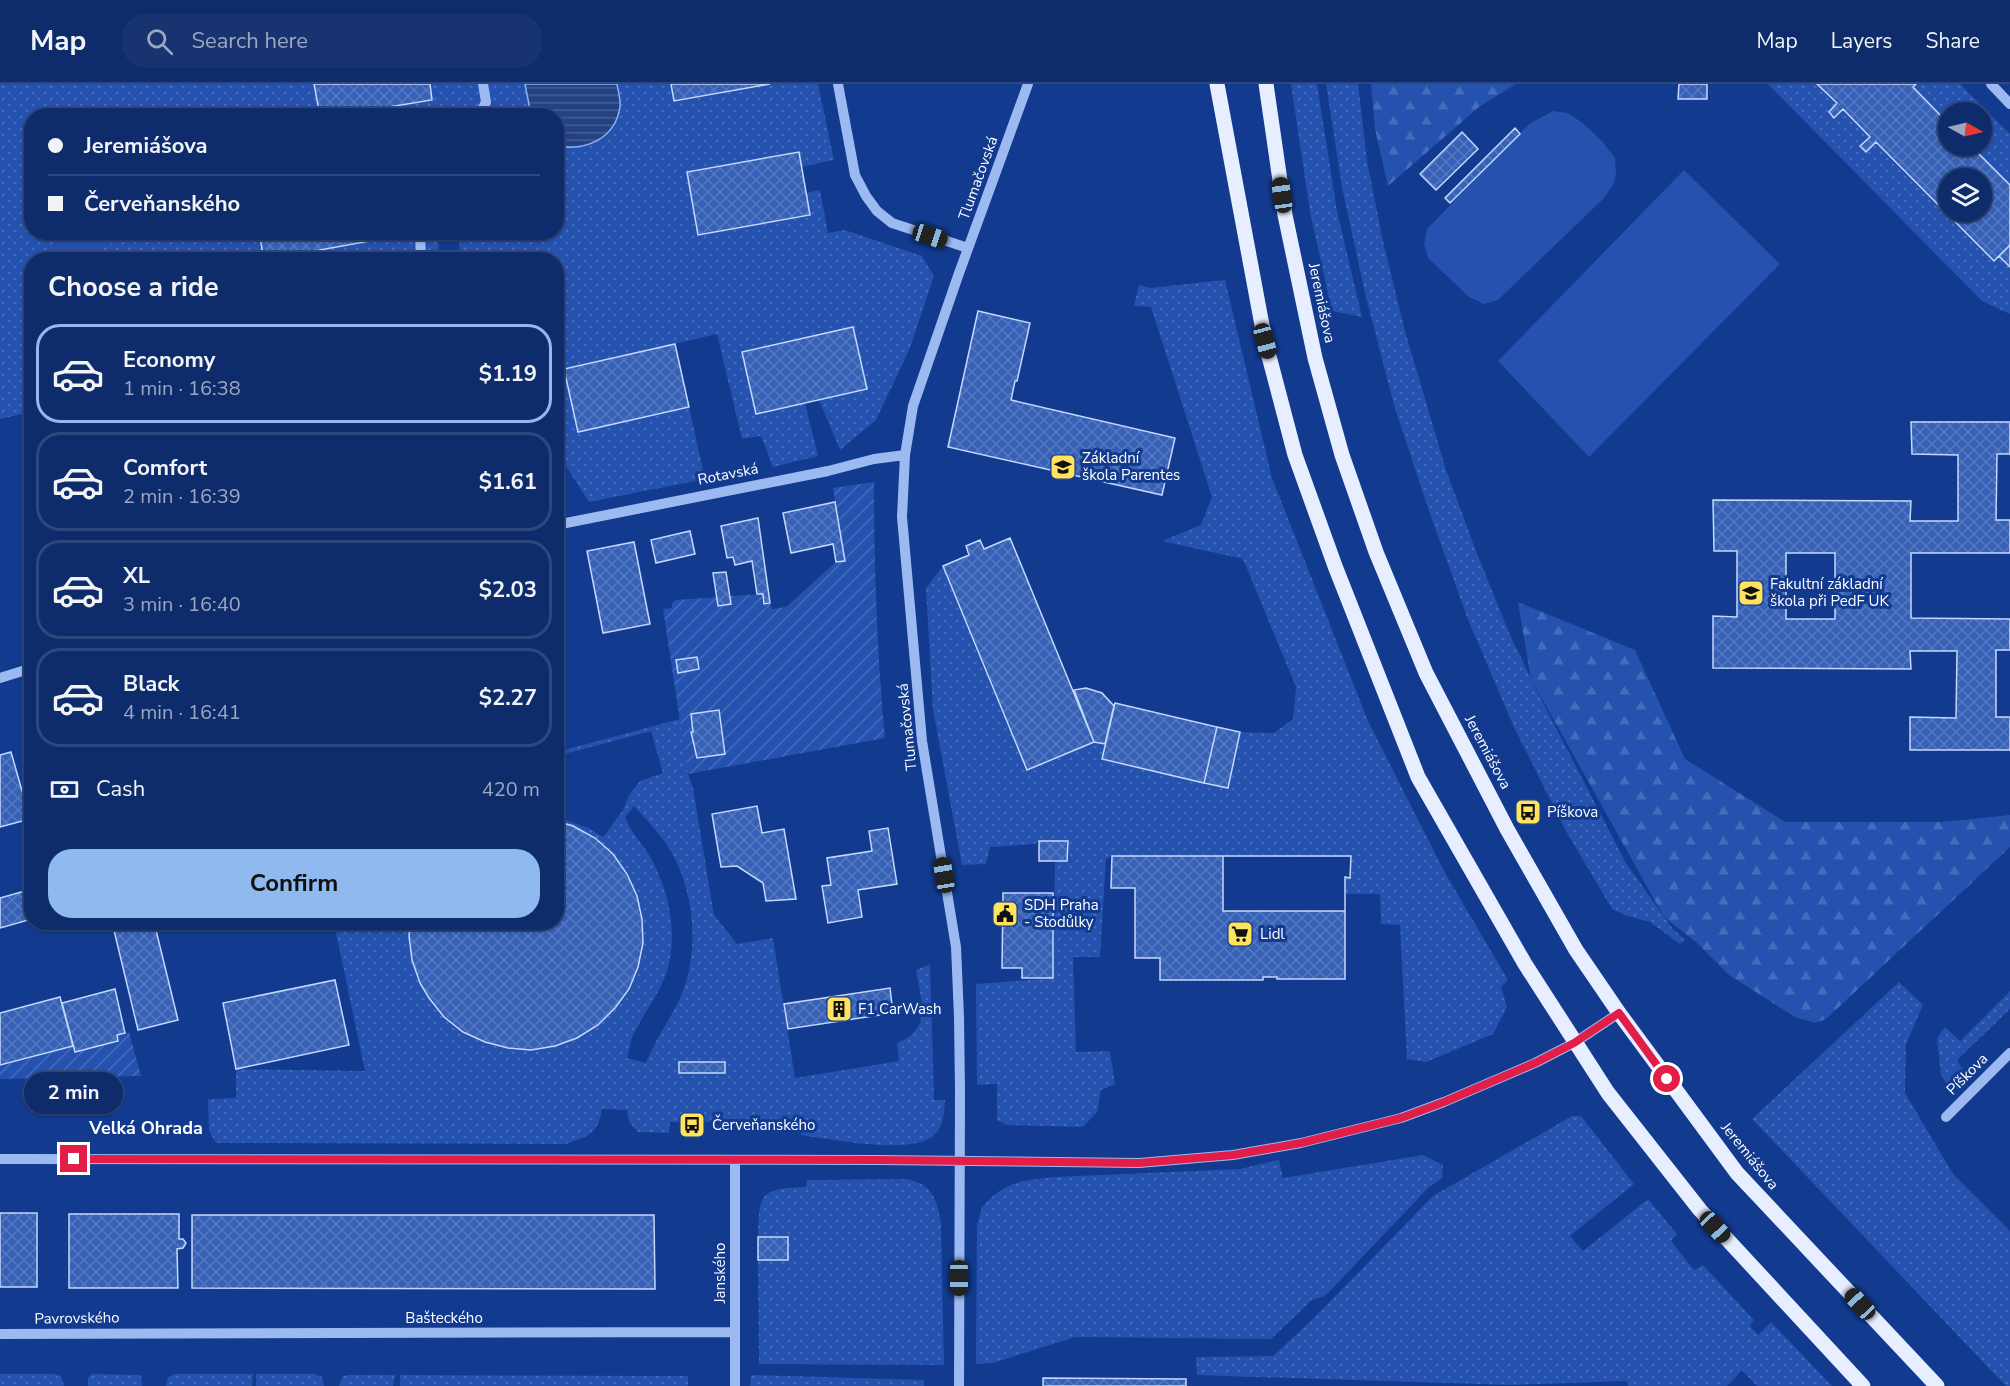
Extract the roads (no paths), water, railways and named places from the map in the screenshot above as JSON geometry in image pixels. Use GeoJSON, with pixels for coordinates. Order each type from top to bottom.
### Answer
{"type":"FeatureCollection","features":[{"type":"Feature","properties":{"kind":"main road"},"geometry":{"type":"LineString","coordinates":[[1217,84],[1265,341],[1295,455],[1335,566],[1418,777],[1525,964],[1608,1093],[1700,1210],[1863,1386]]}},
{"type":"Feature","properties":{"kind":"main road","name":"Jeremiášova"},"geometry":{"type":"LineString","coordinates":[[1266,84],[1285,215],[1316,358],[1342,455],[1376,552],[1426,673],[1507,829],[1576,950],[1619,1013],[1737,1173],[1937,1386]]}},
{"type":"Feature","properties":{"kind":"street"},"geometry":{"type":"LineString","coordinates":[[483,84],[486,102],[483,108]]}},
{"type":"Feature","properties":{"kind":"street"},"geometry":{"type":"LineString","coordinates":[[838,84],[855,175],[859,186],[877,211],[892,223],[968,248]]}},
{"type":"Feature","properties":{"kind":"street","name":"Tlumačovská"},"geometry":{"type":"LineString","coordinates":[[959,1386],[959,1017],[956,948],[922,741],[902,517],[905,455],[913,406],[1028,84]]}},
{"type":"Feature","properties":{"kind":"street"},"geometry":{"type":"LineString","coordinates":[[1992,85],[2010,104]]}},
{"type":"Feature","properties":{"kind":"street","name":"Rotavská"},"geometry":{"type":"LineString","coordinates":[[564,523],[828,471],[874,459],[905,455]]}},
{"type":"Feature","properties":{"kind":"street"},"geometry":{"type":"LineString","coordinates":[[0,678],[24,670]]}},
{"type":"Feature","properties":{"kind":"street"},"geometry":{"type":"LineString","coordinates":[[0,1159],[959,1160],[1139,1163],[1233,1155],[1301,1143],[1401,1118],[1535,1063],[1574,1043],[1619,1013]]}},
{"type":"Feature","properties":{"kind":"street","name":"Píškova"},"geometry":{"type":"LineString","coordinates":[[1946,1117],[2010,1053]]}},
{"type":"Feature","properties":{"kind":"street","name":"Janského"},"geometry":{"type":"LineString","coordinates":[[735,1161],[735,1386]]}},
{"type":"Feature","properties":{"kind":"street","name":"Bašteckého"},"geometry":{"type":"LineString","coordinates":[[154,1332],[735,1332]]}},
{"type":"Feature","properties":{"kind":"street","name":"Pavrovského"},"geometry":{"type":"LineString","coordinates":[[0,1334],[154,1332]]}},
{"type":"Feature","properties":{"kind":"place","name":"Základní škola Parentes"},"geometry":{"type":"Point","coordinates":[1063,467]}},
{"type":"Feature","properties":{"kind":"place","name":"Fakultní základní škola při PedF UK"},"geometry":{"type":"Point","coordinates":[1751,593]}},
{"type":"Feature","properties":{"kind":"place","name":"Píškova"},"geometry":{"type":"Point","coordinates":[1528,812]}},
{"type":"Feature","properties":{"kind":"place","name":"SDH Praha - Stodůlky"},"geometry":{"type":"Point","coordinates":[1005,914]}},
{"type":"Feature","properties":{"kind":"place","name":"Lidl"},"geometry":{"type":"Point","coordinates":[1240,934]}},
{"type":"Feature","properties":{"kind":"place","name":"F1 CarWash"},"geometry":{"type":"Point","coordinates":[839,1009]}},
{"type":"Feature","properties":{"kind":"place","name":"Červeňanského"},"geometry":{"type":"Point","coordinates":[692,1125]}},
{"type":"Feature","properties":{"kind":"district","name":"Velká Ohrada"},"geometry":{"type":"Point","coordinates":[146,1128]}}]}
